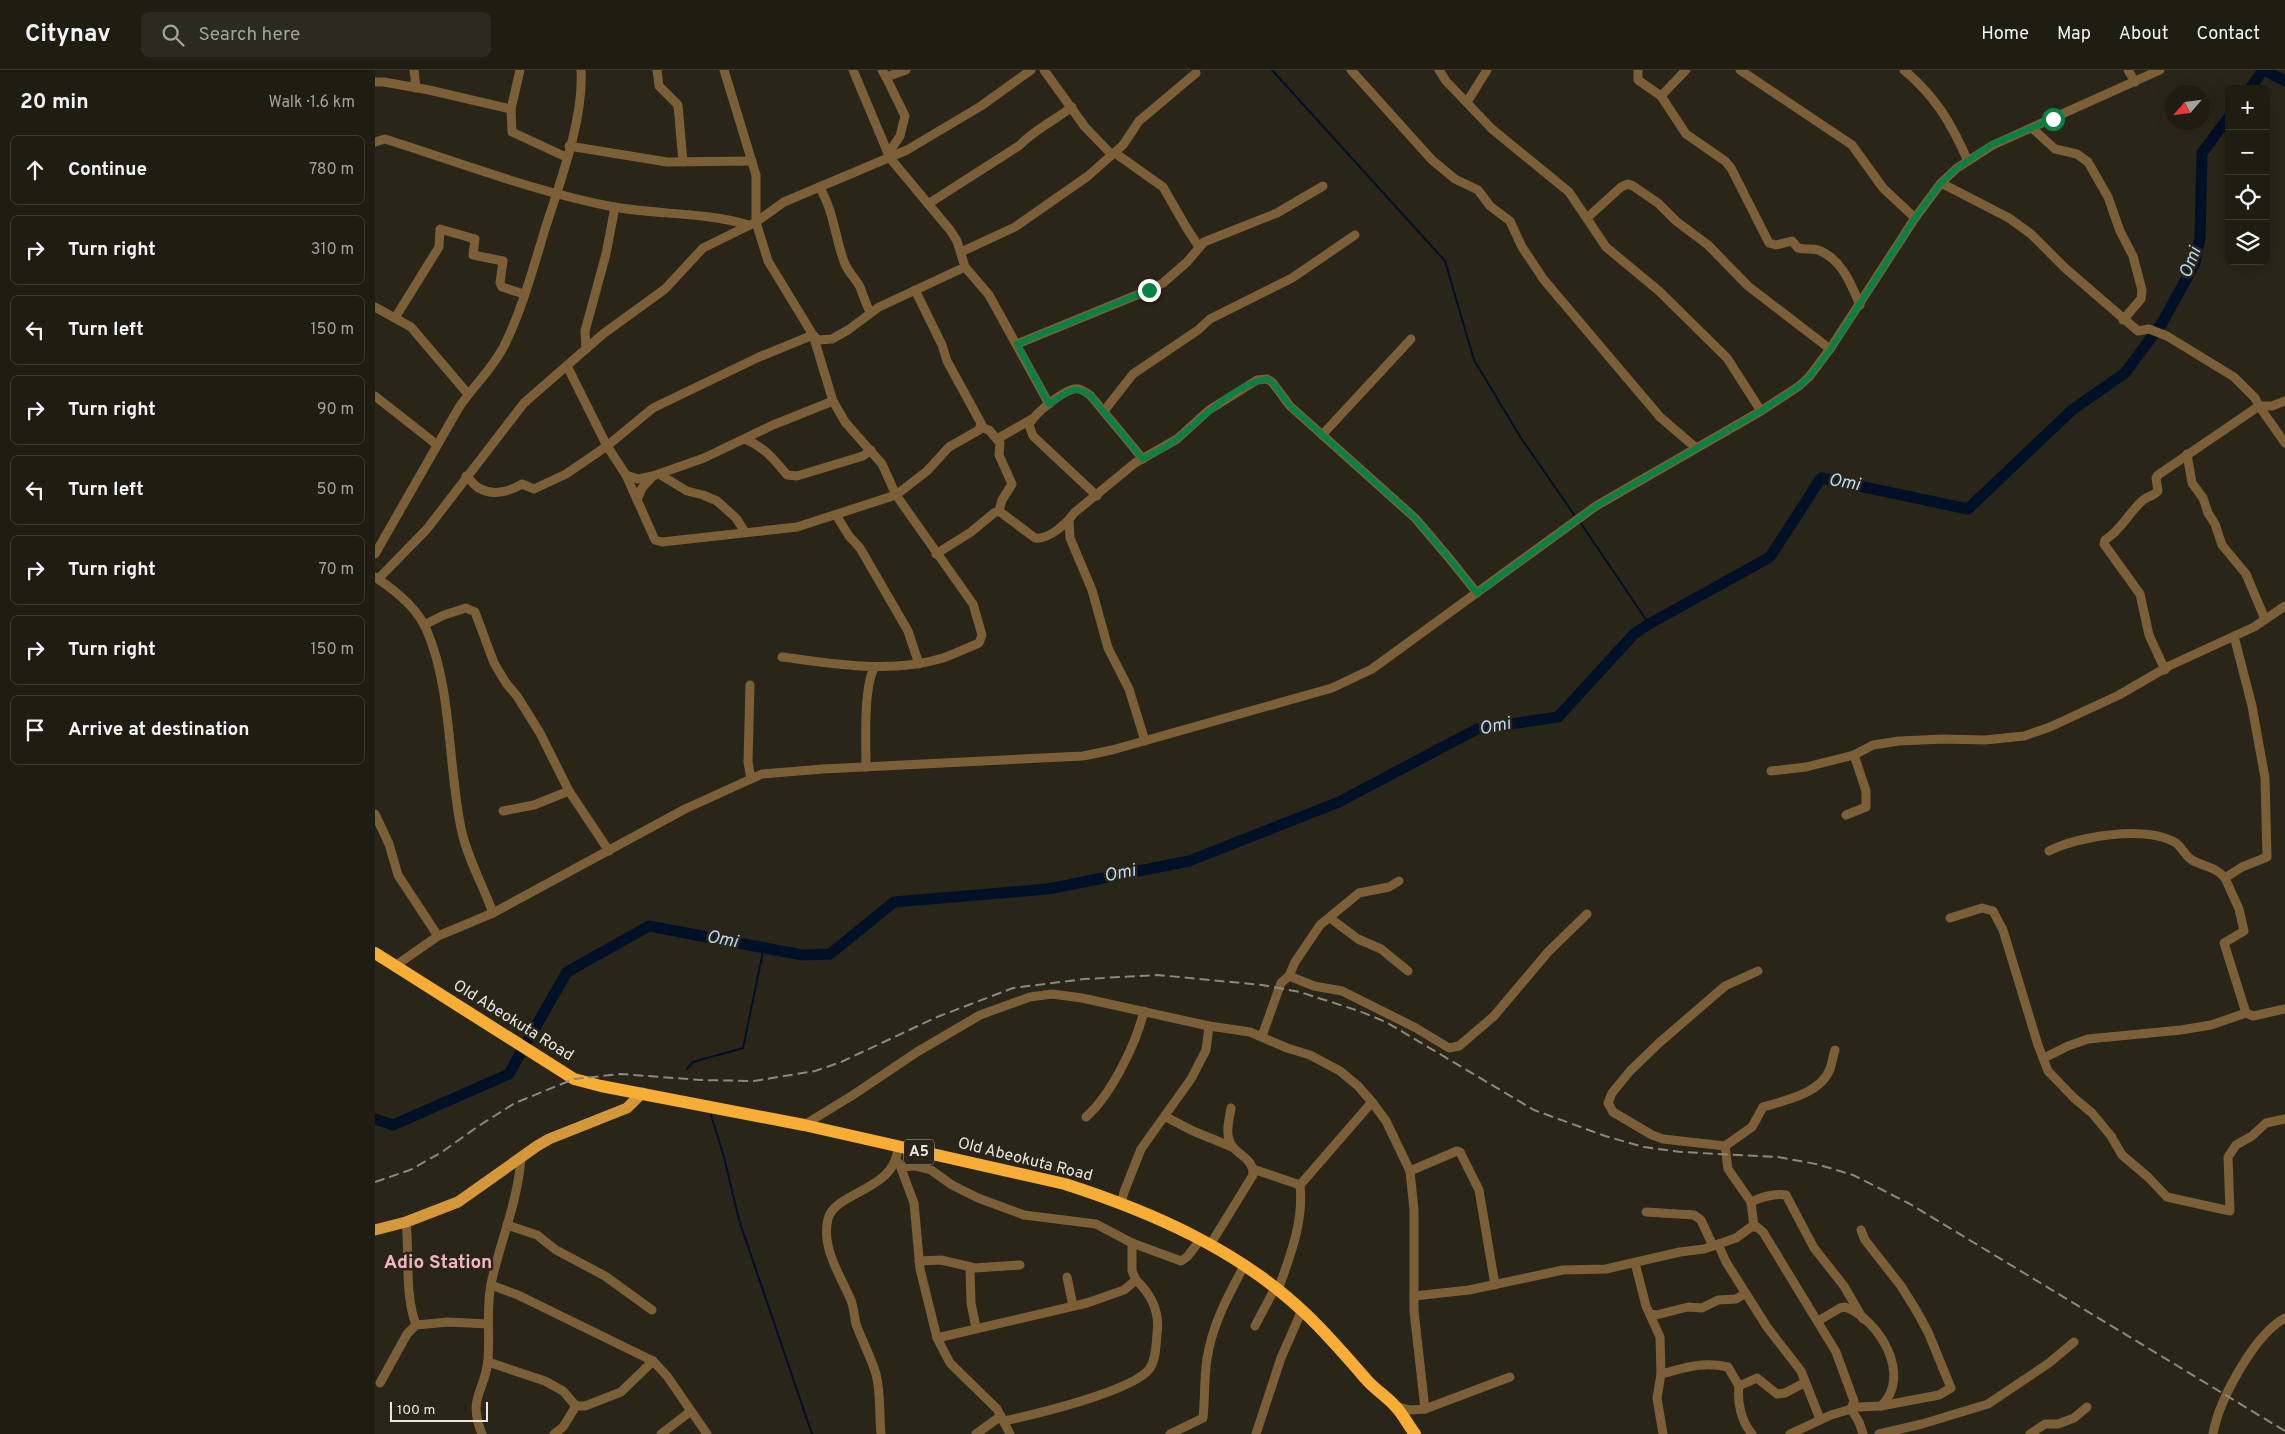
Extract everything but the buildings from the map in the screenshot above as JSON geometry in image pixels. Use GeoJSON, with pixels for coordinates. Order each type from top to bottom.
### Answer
{"type":"FeatureCollection","features":[{"type":"Feature","properties":{"kind":"highway","name":"Old Abeokuta Road"},"geometry":{"type":"LineString","coordinates":[[375,953],[574,1079],[804,1124],[899,1157],[1065,1184],[1167,1222],[1244,1266],[1302,1310],[1327,1335],[1377,1392],[1395,1406],[1414,1434]]}},
{"type":"Feature","properties":{"kind":"main road"},"geometry":{"type":"LineString","coordinates":[[375,1230],[406,1222],[458,1202],[549,1139],[627,1108],[642,1093]]}},
{"type":"Feature","properties":{"kind":"street"},"geometry":{"type":"LineString","coordinates":[[414,70],[416,88]]}},
{"type":"Feature","properties":{"kind":"street"},"geometry":{"type":"LineString","coordinates":[[520,70],[511,109],[511,127],[514,134],[566,157]]}},
{"type":"Feature","properties":{"kind":"street"},"geometry":{"type":"LineString","coordinates":[[375,554],[436,444],[468,394],[485,374],[504,346],[524,294],[556,193],[578,109],[582,84],[581,70]]}},
{"type":"Feature","properties":{"kind":"street"},"geometry":{"type":"LineString","coordinates":[[657,70],[659,86],[678,105],[683,162]]}},
{"type":"Feature","properties":{"kind":"street"},"geometry":{"type":"LineString","coordinates":[[724,70],[757,180],[752,224],[774,273],[801,313],[813,336],[833,401],[850,429],[882,464],[897,495],[973,604],[982,635],[979,643],[943,658],[919,664],[875,667],[857,666],[782,656]]}},
{"type":"Feature","properties":{"kind":"street"},"geometry":{"type":"LineString","coordinates":[[853,70],[889,156],[950,230],[961,252],[965,267],[989,295],[1049,404]]}},
{"type":"Feature","properties":{"kind":"street"},"geometry":{"type":"LineString","coordinates":[[882,70],[905,116],[900,136],[889,156]]}},
{"type":"Feature","properties":{"kind":"street"},"geometry":{"type":"LineString","coordinates":[[887,79],[889,76],[906,70]]}},
{"type":"Feature","properties":{"kind":"street"},"geometry":{"type":"LineString","coordinates":[[493,913],[461,829],[445,702],[435,654],[424,625],[409,605],[377,578],[427,529],[524,403],[603,334],[665,289],[703,248],[752,224],[785,202],[889,156],[950,125],[1031,70]]}},
{"type":"Feature","properties":{"kind":"street"},"geometry":{"type":"LineString","coordinates":[[1044,70],[1085,127],[1114,154],[1163,187],[1199,247]]}},
{"type":"Feature","properties":{"kind":"street"},"geometry":{"type":"LineString","coordinates":[[1351,70],[1432,160],[1455,179],[1478,190],[1490,206],[1510,221],[1522,247],[1544,280],[1660,417],[1695,448]]}},
{"type":"Feature","properties":{"kind":"street"},"geometry":{"type":"LineString","coordinates":[[1439,70],[1446,81],[1516,151],[1569,192],[1606,248],[1659,291],[1727,358],[1761,411]]}},
{"type":"Feature","properties":{"kind":"street"},"geometry":{"type":"LineString","coordinates":[[1467,102],[1487,70]]}},
{"type":"Feature","properties":{"kind":"street"},"geometry":{"type":"LineString","coordinates":[[1638,70],[1639,80],[1661,96],[1686,134],[1725,161],[1731,168],[1771,245],[1792,241],[1798,248],[1815,250],[1834,260],[1845,273],[1859,305]]}},
{"type":"Feature","properties":{"kind":"street"},"geometry":{"type":"LineString","coordinates":[[1661,96],[1686,70]]}},
{"type":"Feature","properties":{"kind":"street"},"geometry":{"type":"LineString","coordinates":[[1740,70],[1852,145],[1883,188],[1915,218]]}},
{"type":"Feature","properties":{"kind":"street"},"geometry":{"type":"LineString","coordinates":[[1905,70],[1924,87],[1939,106],[1968,160]]}},
{"type":"Feature","properties":{"kind":"street"},"geometry":{"type":"LineString","coordinates":[[2128,70],[2135,82]]}},
{"type":"Feature","properties":{"kind":"street"},"geometry":{"type":"LineString","coordinates":[[395,966],[438,936],[493,913],[709,797],[762,774],[781,771],[1083,756],[1145,741],[1332,688],[1372,669],[1596,506],[1761,411],[1799,386],[1809,377],[1830,350],[1915,218],[1941,183],[1968,160],[1993,144],[2160,70]]}},
{"type":"Feature","properties":{"kind":"street"},"geometry":{"type":"LineString","coordinates":[[961,252],[1015,227],[1088,176],[1114,154],[1139,122],[1196,73]]}},
{"type":"Feature","properties":{"kind":"street"},"geometry":{"type":"LineString","coordinates":[[375,82],[416,88],[511,109]]}},
{"type":"Feature","properties":{"kind":"street"},"geometry":{"type":"LineString","coordinates":[[928,204],[1020,145],[1031,134],[1051,123],[1071,107]]}},
{"type":"Feature","properties":{"kind":"street"},"geometry":{"type":"LineString","coordinates":[[2032,128],[2055,149],[2077,154],[2088,162],[2108,197],[2133,256],[2142,290],[2141,299],[2123,320]]}},
{"type":"Feature","properties":{"kind":"street"},"geometry":{"type":"LineString","coordinates":[[375,142],[385,139],[514,182],[615,207],[712,216],[752,224]]}},
{"type":"Feature","properties":{"kind":"street"},"geometry":{"type":"LineString","coordinates":[[569,146],[632,158],[667,162],[752,161]]}},
{"type":"Feature","properties":{"kind":"street"},"geometry":{"type":"LineString","coordinates":[[1941,183],[1979,201],[2023,228],[2123,320],[2138,331],[2149,329],[2167,336],[2246,386],[2285,443]]}},
{"type":"Feature","properties":{"kind":"street"},"geometry":{"type":"LineString","coordinates":[[1587,218],[1621,186],[1627,184],[1633,186],[1658,203],[1676,221],[1708,245],[1748,286],[1830,350]]}},
{"type":"Feature","properties":{"kind":"street"},"geometry":{"type":"LineString","coordinates":[[1017,344],[1149,290],[1163,282],[1183,266],[1204,242],[1277,214],[1323,186]]}},
{"type":"Feature","properties":{"kind":"street"},"geometry":{"type":"LineString","coordinates":[[819,187],[824,195],[836,230],[845,265],[859,285],[870,312]]}},
{"type":"Feature","properties":{"kind":"street"},"geometry":{"type":"LineString","coordinates":[[586,350],[585,331],[606,254],[615,207]]}},
{"type":"Feature","properties":{"kind":"street"},"geometry":{"type":"LineString","coordinates":[[395,318],[439,247],[440,229],[475,239],[473,255],[503,262],[500,283],[502,287],[524,294]]}},
{"type":"Feature","properties":{"kind":"street"},"geometry":{"type":"LineString","coordinates":[[1104,411],[1133,374],[1198,330],[1210,319],[1292,278],[1355,235]]}},
{"type":"Feature","properties":{"kind":"street"},"geometry":{"type":"LineString","coordinates":[[813,336],[822,341],[832,339],[870,312],[965,267]]}},
{"type":"Feature","properties":{"kind":"street"},"geometry":{"type":"LineString","coordinates":[[567,366],[607,446],[626,475],[655,540],[662,542],[797,527],[897,495],[927,471],[949,447],[980,427],[981,421],[947,361],[943,345],[915,290]]}},
{"type":"Feature","properties":{"kind":"street"},"geometry":{"type":"LineString","coordinates":[[375,307],[411,326],[468,394]]}},
{"type":"Feature","properties":{"kind":"street"},"geometry":{"type":"LineString","coordinates":[[466,476],[480,489],[492,492],[513,490],[522,484],[534,489],[566,474],[607,446],[653,408],[751,360],[813,336]]}},
{"type":"Feature","properties":{"kind":"street"},"geometry":{"type":"LineString","coordinates":[[1322,434],[1411,339]]}},
{"type":"Feature","properties":{"kind":"street"},"geometry":{"type":"LineString","coordinates":[[999,511],[1039,539],[1044,538],[1069,520],[1074,513],[1143,459],[1177,438],[1209,410],[1257,380],[1267,379],[1272,382],[1290,406],[1415,518],[1477,593]]}},
{"type":"Feature","properties":{"kind":"street"},"geometry":{"type":"LineString","coordinates":[[1097,496],[1033,436],[1029,425],[1041,408],[1071,390],[1079,389],[1090,395],[1143,459]]}},
{"type":"Feature","properties":{"kind":"street"},"geometry":{"type":"LineString","coordinates":[[375,396],[436,444]]}},
{"type":"Feature","properties":{"kind":"street"},"geometry":{"type":"LineString","coordinates":[[626,475],[638,479],[656,475],[745,440],[773,425],[833,401]]}},
{"type":"Feature","properties":{"kind":"street"},"geometry":{"type":"LineString","coordinates":[[2165,670],[2149,635],[2140,594],[2104,544],[2105,540],[2125,523],[2139,503],[2145,498],[2156,494],[2158,491],[2155,478],[2158,475],[2260,406],[2272,406],[2285,401]]}},
{"type":"Feature","properties":{"kind":"street"},"geometry":{"type":"LineString","coordinates":[[997,439],[1032,419]]}},
{"type":"Feature","properties":{"kind":"street"},"geometry":{"type":"LineString","coordinates":[[980,427],[989,430],[1001,446],[999,454],[1012,484],[1002,500],[999,511]]}},
{"type":"Feature","properties":{"kind":"street"},"geometry":{"type":"LineString","coordinates":[[745,440],[761,447],[774,457],[787,475],[797,476],[863,456],[871,450]]}},
{"type":"Feature","properties":{"kind":"street"},"geometry":{"type":"LineString","coordinates":[[2187,454],[2191,482],[2203,498],[2208,513],[2215,524],[2222,546],[2246,574],[2265,619]]}},
{"type":"Feature","properties":{"kind":"street"},"geometry":{"type":"LineString","coordinates":[[637,500],[642,488],[656,475]]}},
{"type":"Feature","properties":{"kind":"street"},"geometry":{"type":"LineString","coordinates":[[656,475],[687,491],[703,494],[717,502],[736,518],[745,532]]}},
{"type":"Feature","properties":{"kind":"street"},"geometry":{"type":"LineString","coordinates":[[937,554],[999,511]]}},
{"type":"Feature","properties":{"kind":"street"},"geometry":{"type":"LineString","coordinates":[[836,514],[849,536],[860,548],[908,631],[919,664]]}},
{"type":"Feature","properties":{"kind":"street"},"geometry":{"type":"LineString","coordinates":[[1069,520],[1070,538],[1092,590],[1109,648],[1129,689],[1145,741]]}},
{"type":"Feature","properties":{"kind":"street"},"geometry":{"type":"LineString","coordinates":[[1771,771],[1806,767],[1854,755],[1873,745],[1899,741],[1985,740],[2024,736],[2050,727],[2119,695],[2206,648],[2255,627],[2285,606]]}},
{"type":"Feature","properties":{"kind":"street"},"geometry":{"type":"LineString","coordinates":[[424,625],[444,615],[466,608],[475,612],[494,663],[506,684],[517,696],[540,733],[569,791],[609,851]]}},
{"type":"Feature","properties":{"kind":"street"},"geometry":{"type":"LineString","coordinates":[[2225,878],[2242,867],[2267,857],[2265,778],[2252,706],[2234,636]]}},
{"type":"Feature","properties":{"kind":"street"},"geometry":{"type":"LineString","coordinates":[[867,767],[866,720],[870,679],[875,667]]}},
{"type":"Feature","properties":{"kind":"street"},"geometry":{"type":"LineString","coordinates":[[750,685],[748,762],[751,779]]}},
{"type":"Feature","properties":{"kind":"street"},"geometry":{"type":"LineString","coordinates":[[1846,815],[1866,807],[1866,791],[1854,755]]}},
{"type":"Feature","properties":{"kind":"street"},"geometry":{"type":"LineString","coordinates":[[503,811],[534,805],[569,791]]}},
{"type":"Feature","properties":{"kind":"street"},"geometry":{"type":"LineString","coordinates":[[375,814],[389,844],[398,875],[438,936]]}},
{"type":"Feature","properties":{"kind":"street"},"geometry":{"type":"LineString","coordinates":[[2049,851],[2060,845],[2108,834],[2153,836],[2177,843],[2190,859],[2218,870],[2225,878],[2239,908],[2244,931],[2224,943],[2246,1013]]}},
{"type":"Feature","properties":{"kind":"street"},"geometry":{"type":"LineString","coordinates":[[1261,1036],[1281,983],[1289,976],[1295,962],[1320,925],[1359,893],[1389,887],[1399,881]]}},
{"type":"Feature","properties":{"kind":"street"},"geometry":{"type":"LineString","coordinates":[[1950,918],[1982,908],[1993,911],[2003,930],[2038,1045],[2048,1071],[2074,1098],[2092,1113],[2111,1136],[2122,1155],[2167,1196],[2230,1211],[2228,1157],[2236,1145],[2252,1136],[2266,1123],[2285,1119]]}},
{"type":"Feature","properties":{"kind":"street"},"geometry":{"type":"LineString","coordinates":[[1289,976],[1315,986],[1342,991],[1416,1028],[1449,1048],[1455,1048],[1493,1016],[1548,952],[1587,914]]}},
{"type":"Feature","properties":{"kind":"street"},"geometry":{"type":"LineString","coordinates":[[1330,918],[1358,939],[1381,949],[1408,971]]}},
{"type":"Feature","properties":{"kind":"street"},"geometry":{"type":"LineString","coordinates":[[1757,971],[1725,986],[1630,1071],[1612,1093],[1608,1103],[1613,1112],[1652,1135],[1663,1139],[1725,1146],[1752,1127],[1763,1107],[1805,1093],[1818,1084],[1830,1070],[1835,1050]]}},
{"type":"Feature","properties":{"kind":"street"},"geometry":{"type":"LineString","coordinates":[[804,1124],[853,1095],[954,1029],[1001,1007],[1030,997],[1052,994],[1081,998],[1209,1026],[1250,1032],[1326,1062],[1358,1086],[1387,1121],[1410,1171],[1414,1210],[1414,1296],[1425,1409]]}},
{"type":"Feature","properties":{"kind":"street"},"geometry":{"type":"LineString","coordinates":[[2044,1058],[2068,1046],[2088,1039],[2189,1029],[2211,1025],[2246,1013],[2253,1016],[2285,1009]]}},
{"type":"Feature","properties":{"kind":"street"},"geometry":{"type":"LineString","coordinates":[[1085,1118],[1097,1108],[1138,1037],[1144,1011]]}},
{"type":"Feature","properties":{"kind":"street"},"geometry":{"type":"LineString","coordinates":[[1121,1204],[1123,1192],[1141,1149],[1191,1079],[1206,1050],[1209,1026]]}},
{"type":"Feature","properties":{"kind":"street"},"geometry":{"type":"LineString","coordinates":[[1255,1326],[1276,1289],[1297,1232],[1301,1201],[1300,1186],[1372,1102]]}},
{"type":"Feature","properties":{"kind":"street"},"geometry":{"type":"LineString","coordinates":[[1231,1108],[1228,1135],[1232,1147]]}},
{"type":"Feature","properties":{"kind":"street"},"geometry":{"type":"LineString","coordinates":[[899,1157],[915,1166],[931,1170],[953,1185],[997,1206],[1039,1218],[1087,1222],[1132,1243],[1181,1261],[1205,1242],[1251,1179],[1253,1169],[1248,1160],[1232,1147],[1193,1131],[1166,1116]]}},
{"type":"Feature","properties":{"kind":"street"},"geometry":{"type":"LineString","coordinates":[[1725,1146],[1728,1169],[1751,1202],[1754,1227]]}},
{"type":"Feature","properties":{"kind":"street"},"geometry":{"type":"LineString","coordinates":[[1410,1171],[1457,1151],[1460,1152],[1479,1190],[1495,1285]]}},
{"type":"Feature","properties":{"kind":"street"},"geometry":{"type":"LineString","coordinates":[[899,1157],[914,1203],[919,1261],[937,1338],[950,1363],[987,1398],[1010,1434]]}},
{"type":"Feature","properties":{"kind":"street"},"geometry":{"type":"LineString","coordinates":[[881,1434],[876,1375],[856,1324],[851,1300],[833,1262],[827,1226],[828,1218],[834,1209],[885,1175],[899,1157]]}},
{"type":"Feature","properties":{"kind":"street"},"geometry":{"type":"LineString","coordinates":[[481,1434],[475,1414],[488,1362],[491,1285],[518,1186],[521,1158]]}},
{"type":"Feature","properties":{"kind":"street"},"geometry":{"type":"LineString","coordinates":[[1253,1169],[1300,1186]]}},
{"type":"Feature","properties":{"kind":"street"},"geometry":{"type":"LineString","coordinates":[[1751,1202],[1761,1197],[1778,1194],[1786,1195],[1814,1248],[1844,1286],[1863,1318]]}},
{"type":"Feature","properties":{"kind":"street"},"geometry":{"type":"LineString","coordinates":[[1646,1212],[1695,1215],[1701,1220],[1767,1328],[1801,1371],[1804,1383],[1820,1419]]}},
{"type":"Feature","properties":{"kind":"street"},"geometry":{"type":"LineString","coordinates":[[406,1222],[409,1251],[406,1264],[417,1325]]}},
{"type":"Feature","properties":{"kind":"street"},"geometry":{"type":"LineString","coordinates":[[507,1225],[537,1235],[557,1250],[605,1276],[652,1310]]}},
{"type":"Feature","properties":{"kind":"street"},"geometry":{"type":"LineString","coordinates":[[1414,1296],[1495,1285],[1563,1270],[1590,1271],[1635,1263],[1716,1245],[1736,1238],[1745,1230],[1754,1227],[1763,1232],[1842,1366],[1854,1401],[1851,1409]]}},
{"type":"Feature","properties":{"kind":"street"},"geometry":{"type":"LineString","coordinates":[[1791,1434],[1820,1419],[1851,1409],[1939,1396],[1951,1388],[1928,1332],[1916,1310],[1901,1286],[1865,1240],[1861,1230]]}},
{"type":"Feature","properties":{"kind":"street"},"geometry":{"type":"LineString","coordinates":[[977,1434],[1002,1419],[1112,1390],[1142,1375],[1150,1368],[1159,1322],[1146,1289],[1136,1280],[1132,1271],[1132,1243]]}},
{"type":"Feature","properties":{"kind":"street"},"geometry":{"type":"LineString","coordinates":[[919,1261],[941,1260],[982,1268],[1020,1265]]}},
{"type":"Feature","properties":{"kind":"street"},"geometry":{"type":"LineString","coordinates":[[1635,1263],[1660,1337],[1661,1374],[1657,1398],[1663,1434]]}},
{"type":"Feature","properties":{"kind":"street"},"geometry":{"type":"LineString","coordinates":[[1170,1434],[1203,1418],[1206,1360],[1210,1344],[1217,1319],[1244,1266]]}},
{"type":"Feature","properties":{"kind":"street"},"geometry":{"type":"LineString","coordinates":[[970,1267],[971,1303],[976,1328]]}},
{"type":"Feature","properties":{"kind":"street"},"geometry":{"type":"LineString","coordinates":[[1067,1277],[1073,1306]]}},
{"type":"Feature","properties":{"kind":"street"},"geometry":{"type":"LineString","coordinates":[[937,1338],[1073,1306],[1124,1290],[1136,1280]]}},
{"type":"Feature","properties":{"kind":"street"},"geometry":{"type":"LineString","coordinates":[[491,1285],[518,1295],[653,1362],[667,1376],[707,1434]]}},
{"type":"Feature","properties":{"kind":"street"},"geometry":{"type":"LineString","coordinates":[[1652,1316],[1688,1307],[1702,1308],[1718,1300],[1735,1298],[1746,1293]]}},
{"type":"Feature","properties":{"kind":"street"},"geometry":{"type":"LineString","coordinates":[[1817,1321],[1845,1307],[1863,1318],[1881,1336],[1891,1361],[1891,1393],[1889,1399],[1881,1406]]}},
{"type":"Feature","properties":{"kind":"street"},"geometry":{"type":"LineString","coordinates":[[1256,1434],[1281,1358],[1302,1310]]}},
{"type":"Feature","properties":{"kind":"street"},"geometry":{"type":"LineString","coordinates":[[2213,1434],[2215,1418],[2231,1382],[2274,1326],[2285,1318]]}},
{"type":"Feature","properties":{"kind":"street"},"geometry":{"type":"LineString","coordinates":[[380,1384],[407,1334],[417,1325],[448,1322],[488,1324]]}},
{"type":"Feature","properties":{"kind":"street"},"geometry":{"type":"LineString","coordinates":[[1879,1434],[1922,1424],[1988,1404],[2049,1363],[2074,1342]]}},
{"type":"Feature","properties":{"kind":"street"},"geometry":{"type":"LineString","coordinates":[[488,1362],[545,1381],[563,1391],[576,1406],[585,1406],[621,1392],[653,1362]]}},
{"type":"Feature","properties":{"kind":"street"},"geometry":{"type":"LineString","coordinates":[[1661,1374],[1711,1363],[1728,1367],[1739,1386],[1738,1399],[1746,1427],[1752,1434]]}},
{"type":"Feature","properties":{"kind":"street"},"geometry":{"type":"LineString","coordinates":[[1395,1406],[1410,1410],[1425,1409],[1510,1377]]}},
{"type":"Feature","properties":{"kind":"street"},"geometry":{"type":"LineString","coordinates":[[1739,1386],[1757,1378],[1777,1394],[1785,1393],[1804,1383]]}},
{"type":"Feature","properties":{"kind":"street"},"geometry":{"type":"LineString","coordinates":[[554,1434],[563,1427],[576,1406]]}},
{"type":"Feature","properties":{"kind":"street"},"geometry":{"type":"LineString","coordinates":[[2030,1434],[2045,1424],[2058,1424],[2074,1418],[2087,1407]]}},
{"type":"Feature","properties":{"kind":"street"},"geometry":{"type":"LineString","coordinates":[[1851,1409],[1859,1422],[1863,1434]]}},
{"type":"Feature","properties":{"kind":"street"},"geometry":{"type":"LineString","coordinates":[[661,1434],[691,1412]]}},
{"type":"Feature","properties":{"kind":"waterway"},"geometry":{"type":"LineString","coordinates":[[1272,70],[1445,261],[1474,360],[1521,438],[1575,516]]}},
{"type":"Feature","properties":{"kind":"waterway","name":"Omi"},"geometry":{"type":"LineString","coordinates":[[2253,85],[2263,70]]}},
{"type":"Feature","properties":{"kind":"waterway","name":"Omi"},"geometry":{"type":"LineString","coordinates":[[2264,70],[2285,81]]}},
{"type":"Feature","properties":{"kind":"waterway","name":"Omi"},"geometry":{"type":"LineString","coordinates":[[528,1040],[567,972],[649,926],[802,955],[830,954],[894,902],[1048,889],[1189,861],[1339,802],[1477,729],[1558,717],[1634,634],[1770,557],[1821,478],[1968,509],[2072,410],[2125,373],[2162,323],[2195,263],[2200,238],[2202,153],[2225,122]]}},
{"type":"Feature","properties":{"kind":"waterway"},"geometry":{"type":"LineString","coordinates":[[1580,522],[1649,624]]}},
{"type":"Feature","properties":{"kind":"waterway"},"geometry":{"type":"LineString","coordinates":[[687,1069],[693,1062],[743,1048],[764,947]]}},
{"type":"Feature","properties":{"kind":"waterway","name":"Omi"},"geometry":{"type":"LineString","coordinates":[[375,1119],[393,1125],[509,1074],[521,1052]]}},
{"type":"Feature","properties":{"kind":"waterway"},"geometry":{"type":"LineString","coordinates":[[711,1115],[724,1157],[739,1220],[812,1434]]}},
{"type":"Feature","properties":{"kind":"railway"},"geometry":{"type":"LineString","coordinates":[[375,1182],[410,1170],[442,1152],[515,1103],[574,1079],[621,1074],[700,1080],[754,1081],[815,1071],[841,1062],[937,1017],[1013,988],[1084,979],[1158,975],[1262,985],[1300,992],[1386,1022],[1534,1110],[1605,1136],[1644,1147],[1681,1152],[1778,1157],[1816,1164],[1853,1175],[1910,1204],[2285,1431]]}},
{"type":"Feature","properties":{"kind":"district","name":"Adio Station"},"geometry":{"type":"Point","coordinates":[438,1263]}},
{"type":"Feature","properties":{"kind":"route"},"geometry":{"type":"LineString","coordinates":[[1149,290],[1017,344],[1049,404],[1071,390],[1079,389],[1090,395],[1143,459],[1166,447],[1209,410],[1257,380],[1267,379],[1272,382],[1290,406],[1415,518],[1477,593],[1596,506],[1761,411],[1799,386],[1809,377],[1830,350],[1915,218],[1941,183],[1957,168],[1993,144],[2053,119]]}}]}
